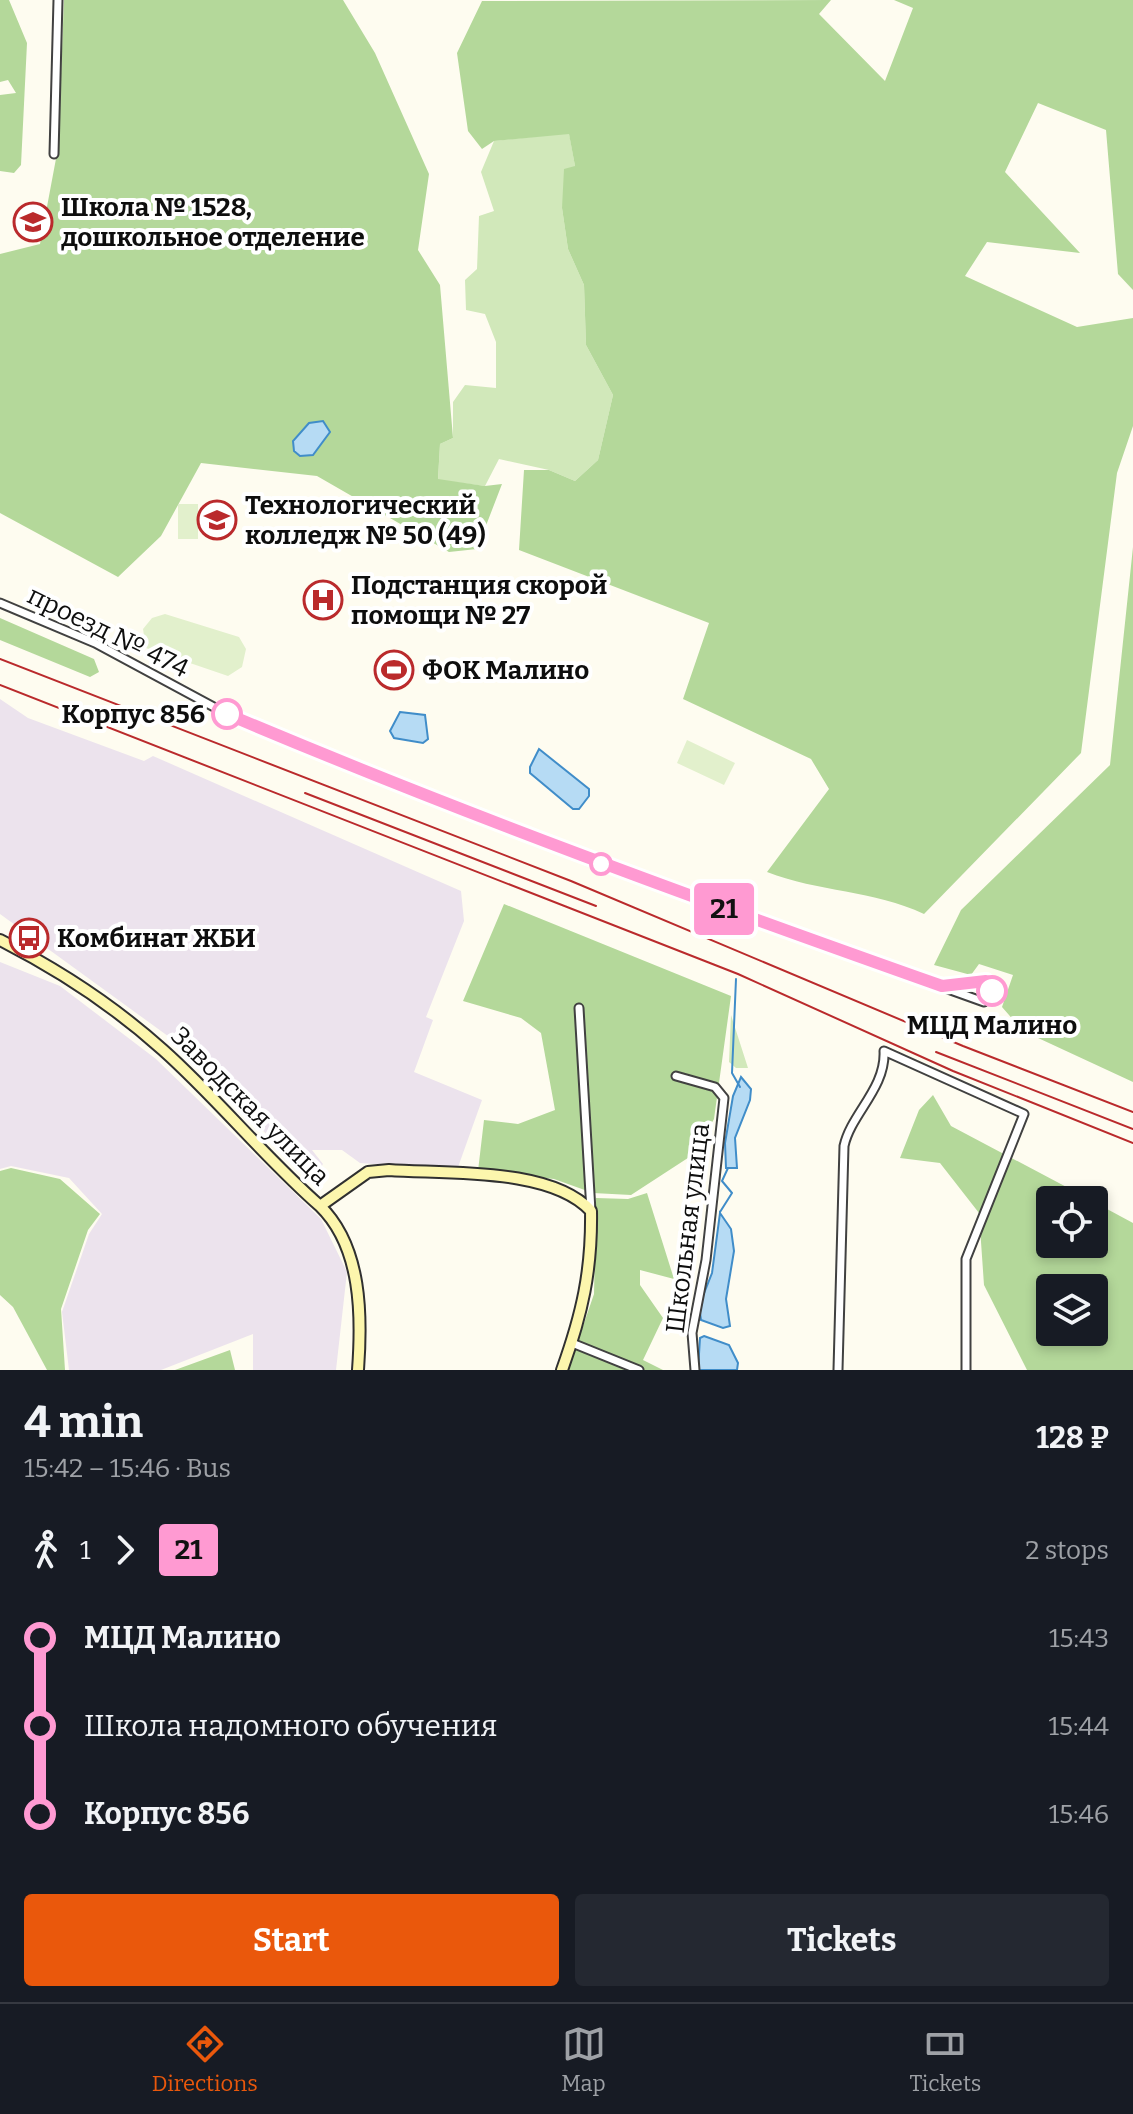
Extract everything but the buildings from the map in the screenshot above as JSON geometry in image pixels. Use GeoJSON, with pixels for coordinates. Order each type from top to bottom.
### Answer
{"type":"FeatureCollection","features":[{"type":"Feature","properties":{"kind":"street"},"geometry":{"type":"LineString","coordinates":[[54,154],[58,0]]}},
{"type":"Feature","properties":{"kind":"street","name":"проезд № 474"},"geometry":{"type":"LineString","coordinates":[[0,603],[95,643],[225,713],[416,794],[597,863],[984,1002],[992,991],[986,981],[942,986]]}},
{"type":"Feature","properties":{"kind":"street","name":"Заводская улица"},"geometry":{"type":"LineString","coordinates":[[0,940],[46,963],[137,1027],[198,1084],[280,1171],[320,1206],[368,1172],[389,1170],[550,1184],[579,1198],[591,1211]]}},
{"type":"Feature","properties":{"kind":"street"},"geometry":{"type":"LineString","coordinates":[[562,1370],[587,1295],[593,1193],[579,1008]]}},
{"type":"Feature","properties":{"kind":"street"},"geometry":{"type":"LineString","coordinates":[[838,1370],[844,1146],[847,1129],[867,1105],[884,1051],[1024,1114],[966,1259],[966,1370]]}},
{"type":"Feature","properties":{"kind":"street","name":"Школьная улица"},"geometry":{"type":"LineString","coordinates":[[676,1076],[715,1087],[724,1098],[706,1260],[692,1327],[695,1370]]}},
{"type":"Feature","properties":{"kind":"street"},"geometry":{"type":"LineString","coordinates":[[320,1206],[329,1215],[348,1255],[360,1300],[358,1370]]}},
{"type":"Feature","properties":{"kind":"street"},"geometry":{"type":"LineString","coordinates":[[572,1343],[639,1370]]}},
{"type":"Feature","properties":{"kind":"shaded area"},"geometry":{"type":"Polygon","coordinates":[[[0,699],[28,718],[144,761],[153,756],[461,891],[464,921],[426,1017],[433,1020],[414,1072],[482,1100],[457,1170],[360,1163],[342,1150],[312,1150],[323,1164],[312,1180],[172,1039],[0,914],[0,699]]]}},
{"type":"Feature","properties":{"kind":"shaded area"},"geometry":{"type":"Polygon","coordinates":[[[0,962],[60,986],[156,1059],[321,1219],[347,1272],[336,1370],[253,1370],[253,1334],[161,1370],[69,1370],[62,1312],[89,1234],[102,1214],[69,1178],[11,1166],[0,1169],[0,962]]]}},
{"type":"Feature","properties":{"kind":"green space"},"geometry":{"type":"Polygon","coordinates":[[[0,0],[9,0],[27,43],[21,165],[14,173],[0,171],[0,95],[16,93],[8,80],[0,82],[0,0]]]}},
{"type":"Feature","properties":{"kind":"green space"},"geometry":{"type":"Polygon","coordinates":[[[64,0],[343,0],[375,53],[429,174],[418,250],[440,285],[453,438],[440,444],[438,479],[485,486],[502,484],[477,549],[449,552],[317,476],[201,463],[161,536],[118,577],[0,513],[0,254],[40,244],[58,148],[64,0]]]}},
{"type":"Feature","properties":{"kind":"green space"},"geometry":{"type":"Polygon","coordinates":[[[831,0],[819,14],[885,81],[913,8],[894,0],[1133,0],[1133,290],[1118,274],[1106,130],[1038,103],[1005,172],[1080,253],[987,242],[965,276],[1077,327],[1133,318],[1133,426],[1117,473],[1081,753],[924,914],[886,900],[806,884],[767,872],[829,789],[811,759],[683,699],[709,623],[519,550],[524,470],[549,470],[575,481],[598,460],[613,395],[586,345],[584,285],[568,249],[562,208],[564,169],[575,166],[569,134],[494,141],[482,149],[468,131],[457,53],[482,1],[831,0]]]}},
{"type":"Feature","properties":{"kind":"green space"},"geometry":{"type":"Polygon","coordinates":[[[569,133],[575,166],[562,208],[568,249],[584,285],[586,345],[613,395],[598,460],[575,481],[549,470],[499,459],[485,486],[438,480],[440,444],[453,438],[453,402],[465,385],[496,388],[496,342],[485,314],[466,310],[465,280],[477,269],[479,216],[494,211],[481,172],[494,141],[569,133]]]}},
{"type":"Feature","properties":{"kind":"green space"},"geometry":{"type":"Polygon","coordinates":[[[178,504],[198,504],[198,539],[178,539],[178,504]]]}},
{"type":"Feature","properties":{"kind":"green space"},"geometry":{"type":"Polygon","coordinates":[[[1133,547],[1133,1082],[1023,1031],[1002,1007],[1013,975],[979,964],[971,975],[934,965],[961,910],[1110,765],[1133,547]]]}},
{"type":"Feature","properties":{"kind":"green space"},"geometry":{"type":"Polygon","coordinates":[[[165,614],[239,637],[246,649],[242,667],[228,676],[146,648],[143,629],[152,618],[165,614]]]}},
{"type":"Feature","properties":{"kind":"green space"},"geometry":{"type":"Polygon","coordinates":[[[0,618],[94,659],[99,672],[90,677],[0,640],[0,618]]]}},
{"type":"Feature","properties":{"kind":"green space"},"geometry":{"type":"Polygon","coordinates":[[[687,740],[735,763],[724,785],[677,763],[687,740]]]}},
{"type":"Feature","properties":{"kind":"green space"},"geometry":{"type":"Polygon","coordinates":[[[504,904],[731,996],[714,1119],[694,1154],[631,1195],[593,1193],[554,1179],[478,1171],[484,1120],[518,1124],[555,1110],[541,1033],[521,1018],[463,1001],[504,904]]]}},
{"type":"Feature","properties":{"kind":"green space"},"geometry":{"type":"Polygon","coordinates":[[[731,1015],[748,1068],[736,1068],[729,1062],[731,1015]]]}},
{"type":"Feature","properties":{"kind":"green space"},"geometry":{"type":"Polygon","coordinates":[[[933,1095],[951,1126],[1065,1186],[1036,1186],[1036,1258],[1108,1258],[1108,1210],[1133,1223],[1133,1370],[1027,1370],[984,1285],[979,1213],[940,1163],[900,1158],[919,1110],[933,1095]]]}},
{"type":"Feature","properties":{"kind":"green space"},"geometry":{"type":"Polygon","coordinates":[[[11,1168],[60,1179],[100,1214],[88,1230],[61,1309],[65,1370],[47,1370],[13,1307],[0,1295],[0,1171],[11,1168]]]}},
{"type":"Feature","properties":{"kind":"green space"},"geometry":{"type":"Polygon","coordinates":[[[647,1193],[674,1279],[640,1270],[640,1285],[663,1318],[643,1360],[663,1370],[568,1370],[594,1294],[596,1198],[628,1199],[647,1193]]]}},
{"type":"Feature","properties":{"kind":"green space"},"geometry":{"type":"Polygon","coordinates":[[[230,1350],[235,1370],[175,1370],[230,1350]]]}},
{"type":"Feature","properties":{"kind":"water"},"geometry":{"type":"Polygon","coordinates":[[[323,421],[330,432],[313,455],[300,456],[294,451],[293,441],[309,423],[323,421]]]}},
{"type":"Feature","properties":{"kind":"water"},"geometry":{"type":"Polygon","coordinates":[[[400,712],[425,715],[428,739],[423,743],[394,738],[390,731],[400,712]]]}},
{"type":"Feature","properties":{"kind":"water"},"geometry":{"type":"Polygon","coordinates":[[[539,749],[589,789],[589,796],[579,809],[573,809],[530,773],[539,749]]]}},
{"type":"Feature","properties":{"kind":"water"},"geometry":{"type":"Polygon","coordinates":[[[741,1077],[751,1089],[750,1100],[735,1138],[737,1168],[726,1168],[725,1143],[733,1096],[741,1077]]]}},
{"type":"Feature","properties":{"kind":"water"},"geometry":{"type":"Polygon","coordinates":[[[720,1213],[731,1229],[734,1251],[726,1299],[730,1326],[723,1328],[701,1320],[699,1306],[712,1273],[720,1213]]]}},
{"type":"Feature","properties":{"kind":"water"},"geometry":{"type":"Polygon","coordinates":[[[704,1336],[729,1345],[738,1363],[737,1370],[698,1370],[700,1338],[704,1336]]]}},
{"type":"Feature","properties":{"kind":"waterway"},"geometry":{"type":"LineString","coordinates":[[736,979],[732,1073],[740,1087]]}},
{"type":"Feature","properties":{"kind":"waterway"},"geometry":{"type":"LineString","coordinates":[[720,1212],[732,1193],[722,1181],[728,1168]]}},
{"type":"Feature","properties":{"kind":"railway"},"geometry":{"type":"LineString","coordinates":[[0,659],[571,881],[963,1046],[1133,1112]]}},
{"type":"Feature","properties":{"kind":"railway"},"geometry":{"type":"LineString","coordinates":[[0,685],[738,974],[953,1071],[1133,1143]]}},
{"type":"Feature","properties":{"kind":"railway"},"geometry":{"type":"LineString","coordinates":[[305,793],[596,906]]}},
{"type":"Feature","properties":{"kind":"railway"},"geometry":{"type":"LineString","coordinates":[[936,1052],[1133,1129]]}},
{"type":"Feature","properties":{"kind":"bus line","name":"21"},"geometry":{"type":"LineString","coordinates":[[227,714],[416,794],[621,872],[942,986],[986,981],[992,991]]}},
{"type":"Feature","properties":{"kind":"place","name":"Школа № 1528, дошкольное отделение"},"geometry":{"type":"Point","coordinates":[33,222]}},
{"type":"Feature","properties":{"kind":"place","name":"Технологический колледж № 50 (49)"},"geometry":{"type":"Point","coordinates":[217,520]}},
{"type":"Feature","properties":{"kind":"place","name":"Подстанция скорой помощи № 27"},"geometry":{"type":"Point","coordinates":[323,600]}},
{"type":"Feature","properties":{"kind":"place","name":"ФОК Малино"},"geometry":{"type":"Point","coordinates":[394,670]}},
{"type":"Feature","properties":{"kind":"place","name":"Корпус 856"},"geometry":{"type":"Point","coordinates":[227,714]}},
{"type":"Feature","properties":{"kind":"place","name":"Комбинат ЖБИ"},"geometry":{"type":"Point","coordinates":[29,938]}},
{"type":"Feature","properties":{"kind":"place","name":"МЦД Малино"},"geometry":{"type":"Point","coordinates":[992,991]}}]}
